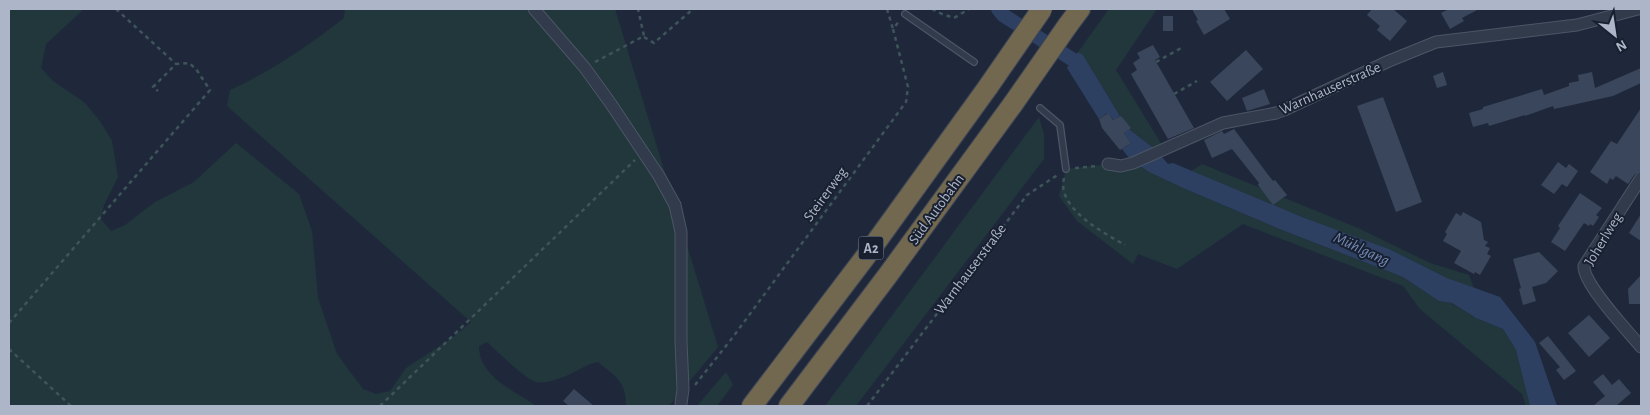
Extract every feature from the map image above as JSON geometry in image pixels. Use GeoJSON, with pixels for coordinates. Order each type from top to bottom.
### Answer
{"type":"FeatureCollection","features":[{"type":"Feature","properties":{"kind":"highway","name":"Süd Autobahn"},"geometry":{"type":"LineString","coordinates":[[752,406],[866,256],[1042,9]]}},
{"type":"Feature","properties":{"kind":"highway","name":"Süd Autobahn"},"geometry":{"type":"LineString","coordinates":[[789,406],[888,275],[1080,9]]}},
{"type":"Feature","properties":{"kind":"street"},"geometry":{"type":"LineString","coordinates":[[534,9],[585,68],[644,153],[675,205],[681,232],[681,341],[684,389],[681,404]]}},
{"type":"Feature","properties":{"kind":"street","name":"Warnhauserstraße"},"geometry":{"type":"LineString","coordinates":[[1108,164],[1121,166],[1133,164],[1223,122],[1276,113],[1436,42],[1578,25],[1638,9]]}},
{"type":"Feature","properties":{"kind":"street","name":"Joherlweg"},"geometry":{"type":"LineString","coordinates":[[1641,178],[1584,266],[1584,272],[1596,291],[1641,347]]}},
{"type":"Feature","properties":{"kind":"lane"},"geometry":{"type":"LineString","coordinates":[[905,14],[974,62]]}},
{"type":"Feature","properties":{"kind":"lane"},"geometry":{"type":"LineString","coordinates":[[1040,108],[1060,125],[1066,169]]}},
{"type":"Feature","properties":{"kind":"path"},"geometry":{"type":"LineString","coordinates":[[116,9],[176,64]]}},
{"type":"Feature","properties":{"kind":"path"},"geometry":{"type":"LineString","coordinates":[[638,9],[644,36],[654,43],[693,9]]}},
{"type":"Feature","properties":{"kind":"path","name":"Steirerweg"},"geometry":{"type":"LineString","coordinates":[[704,374],[824,215],[906,102],[908,87],[887,9]]}},
{"type":"Feature","properties":{"kind":"path"},"geometry":{"type":"LineString","coordinates":[[932,9],[954,18],[969,9]]}},
{"type":"Feature","properties":{"kind":"path"},"geometry":{"type":"LineString","coordinates":[[939,9],[942,14]]}},
{"type":"Feature","properties":{"kind":"path"},"geometry":{"type":"LineString","coordinates":[[893,28],[905,14]]}},
{"type":"Feature","properties":{"kind":"path"},"geometry":{"type":"LineString","coordinates":[[585,68],[644,36]]}},
{"type":"Feature","properties":{"kind":"path"},"geometry":{"type":"LineString","coordinates":[[1156,62],[1183,47]]}},
{"type":"Feature","properties":{"kind":"path"},"geometry":{"type":"LineString","coordinates":[[9,323],[210,90],[196,69],[189,63],[176,64],[153,86],[158,91]]}},
{"type":"Feature","properties":{"kind":"path"},"geometry":{"type":"LineString","coordinates":[[1174,94],[1197,81]]}},
{"type":"Feature","properties":{"kind":"path"},"geometry":{"type":"LineString","coordinates":[[380,406],[644,153]]}},
{"type":"Feature","properties":{"kind":"path","name":"Warnhauserstraße"},"geometry":{"type":"LineString","coordinates":[[867,406],[1027,195],[1066,169],[1108,164]]}},
{"type":"Feature","properties":{"kind":"path"},"geometry":{"type":"LineString","coordinates":[[1066,169],[1062,183],[1066,197],[1073,207],[1084,219],[1125,245]]}},
{"type":"Feature","properties":{"kind":"path"},"geometry":{"type":"LineString","coordinates":[[9,350],[71,406]]}},
{"type":"Feature","properties":{"kind":"green space"},"geometry":{"type":"Polygon","coordinates":[[[9,9],[84,9],[46,44],[41,68],[53,81],[84,102],[100,121],[112,141],[118,177],[104,205],[101,219],[111,231],[125,225],[155,202],[194,182],[236,143],[299,194],[312,231],[318,298],[337,354],[363,389],[376,394],[390,391],[406,368],[452,338],[471,322],[227,106],[230,90],[260,75],[303,48],[344,18],[345,9],[615,9],[718,347],[669,406],[626,406],[626,398],[619,380],[598,362],[555,380],[536,382],[518,370],[487,342],[479,346],[481,357],[491,375],[536,406],[9,406],[9,9]]]}},
{"type":"Feature","properties":{"kind":"green space"},"geometry":{"type":"Polygon","coordinates":[[[1109,9],[1157,9],[1116,70],[1162,145],[1156,150],[1127,127],[1083,55],[1078,52],[1109,9]]]}},
{"type":"Feature","properties":{"kind":"green space"},"geometry":{"type":"Polygon","coordinates":[[[1039,117],[1044,134],[1044,159],[856,406],[825,406],[1039,117]]]}},
{"type":"Feature","properties":{"kind":"green space"},"geometry":{"type":"Polygon","coordinates":[[[1108,164],[1139,164],[1149,172],[1183,188],[1282,230],[1403,277],[1439,301],[1451,303],[1476,318],[1503,329],[1516,350],[1530,406],[1526,406],[1522,394],[1420,309],[1403,286],[1243,224],[1177,269],[1138,254],[1133,264],[1077,221],[1059,196],[1066,169],[1108,164]]]}},
{"type":"Feature","properties":{"kind":"green space"},"geometry":{"type":"Polygon","coordinates":[[[1202,164],[1358,228],[1430,263],[1469,275],[1474,288],[1447,278],[1389,249],[1302,217],[1191,171],[1202,164]]]}},
{"type":"Feature","properties":{"kind":"green space"},"geometry":{"type":"Polygon","coordinates":[[[726,372],[733,385],[717,406],[697,406],[726,372]]]}},
{"type":"Feature","properties":{"kind":"water"},"geometry":{"type":"Polygon","coordinates":[[[1078,52],[1083,55],[1120,116],[1114,120],[1107,113],[1099,119],[1067,68],[1078,52]]]}},
{"type":"Feature","properties":{"kind":"water","name":"Mühlgang"},"geometry":{"type":"Polygon","coordinates":[[[1129,129],[1156,150],[1168,164],[1173,163],[1302,217],[1389,249],[1447,278],[1500,297],[1535,342],[1557,406],[1530,406],[1516,350],[1503,329],[1476,318],[1452,303],[1439,301],[1403,277],[1282,230],[1149,172],[1129,158],[1122,149],[1131,143],[1124,133],[1129,129]]]}},
{"type":"Feature","properties":{"kind":"building"},"geometry":{"type":"Polygon","coordinates":[[[1192,9],[1224,9],[1230,19],[1204,35],[1192,9]]]}},
{"type":"Feature","properties":{"kind":"building"},"geometry":{"type":"Polygon","coordinates":[[[1372,9],[1393,9],[1407,21],[1390,41],[1377,30],[1380,26],[1367,15],[1372,9]]]}},
{"type":"Feature","properties":{"kind":"building"},"geometry":{"type":"Polygon","coordinates":[[[1449,9],[1479,9],[1462,18],[1464,21],[1450,29],[1441,13],[1449,9]]]}},
{"type":"Feature","properties":{"kind":"building"},"geometry":{"type":"Polygon","coordinates":[[[1163,16],[1173,16],[1173,31],[1163,31],[1163,16]]]}},
{"type":"Feature","properties":{"kind":"building"},"geometry":{"type":"Polygon","coordinates":[[[1153,45],[1160,57],[1155,60],[1194,128],[1168,139],[1131,74],[1137,70],[1133,63],[1140,58],[1137,53],[1153,45]]]}},
{"type":"Feature","properties":{"kind":"building"},"geometry":{"type":"Polygon","coordinates":[[[1246,50],[1263,69],[1227,101],[1210,82],[1246,50]]]}},
{"type":"Feature","properties":{"kind":"building"},"geometry":{"type":"Polygon","coordinates":[[[1641,68],[1641,83],[1613,96],[1554,109],[1553,106],[1489,126],[1488,123],[1473,127],[1469,113],[1483,109],[1483,107],[1542,89],[1544,95],[1569,86],[1569,83],[1579,81],[1578,75],[1592,72],[1595,88],[1641,68]]]}},
{"type":"Feature","properties":{"kind":"building"},"geometry":{"type":"Polygon","coordinates":[[[1443,72],[1447,85],[1437,88],[1433,76],[1443,72]]]}},
{"type":"Feature","properties":{"kind":"building"},"geometry":{"type":"Polygon","coordinates":[[[1264,89],[1270,104],[1247,111],[1242,98],[1264,89]]]}},
{"type":"Feature","properties":{"kind":"building"},"geometry":{"type":"Polygon","coordinates":[[[1383,97],[1422,202],[1396,212],[1357,106],[1383,97]]]}},
{"type":"Feature","properties":{"kind":"building"},"geometry":{"type":"Polygon","coordinates":[[[1641,108],[1641,171],[1635,174],[1628,184],[1616,176],[1613,180],[1610,178],[1607,184],[1590,172],[1611,141],[1617,144],[1641,108]]]}},
{"type":"Feature","properties":{"kind":"building"},"geometry":{"type":"Polygon","coordinates":[[[1108,113],[1113,120],[1121,116],[1131,128],[1124,133],[1131,143],[1120,150],[1102,128],[1099,119],[1108,113]]]}},
{"type":"Feature","properties":{"kind":"building"},"geometry":{"type":"Polygon","coordinates":[[[1234,129],[1273,181],[1275,180],[1287,195],[1273,205],[1258,185],[1259,183],[1232,149],[1212,158],[1204,140],[1222,131],[1224,134],[1234,129]]]}},
{"type":"Feature","properties":{"kind":"building"},"geometry":{"type":"Polygon","coordinates":[[[1558,162],[1566,168],[1569,164],[1578,171],[1567,187],[1562,184],[1554,194],[1541,185],[1558,162]]]}},
{"type":"Feature","properties":{"kind":"building"},"geometry":{"type":"Polygon","coordinates":[[[1580,193],[1602,208],[1596,215],[1599,217],[1593,226],[1584,223],[1565,251],[1551,242],[1560,228],[1558,226],[1580,193]]]}},
{"type":"Feature","properties":{"kind":"building"},"geometry":{"type":"Polygon","coordinates":[[[1463,212],[1481,222],[1484,240],[1488,242],[1485,246],[1490,248],[1487,254],[1491,256],[1480,275],[1475,272],[1474,274],[1454,263],[1461,251],[1443,241],[1447,234],[1445,232],[1456,213],[1461,216],[1463,212]]]}},
{"type":"Feature","properties":{"kind":"building"},"geometry":{"type":"Polygon","coordinates":[[[1641,214],[1641,241],[1629,233],[1641,214]]]}},
{"type":"Feature","properties":{"kind":"building"},"geometry":{"type":"Polygon","coordinates":[[[1539,252],[1558,271],[1546,283],[1532,287],[1536,301],[1523,305],[1519,289],[1521,288],[1513,259],[1539,252]]]}},
{"type":"Feature","properties":{"kind":"building"},"geometry":{"type":"Polygon","coordinates":[[[1641,275],[1641,304],[1629,304],[1628,289],[1641,275]]]}},
{"type":"Feature","properties":{"kind":"building"},"geometry":{"type":"Polygon","coordinates":[[[1589,315],[1610,338],[1589,357],[1568,333],[1589,315]]]}},
{"type":"Feature","properties":{"kind":"building"},"geometry":{"type":"Polygon","coordinates":[[[1548,336],[1576,371],[1564,380],[1556,370],[1560,367],[1539,343],[1548,336]]]}},
{"type":"Feature","properties":{"kind":"building"},"geometry":{"type":"Polygon","coordinates":[[[1603,374],[1612,385],[1619,379],[1631,393],[1616,406],[1593,406],[1605,396],[1593,382],[1603,374]]]}},
{"type":"Feature","properties":{"kind":"building"},"geometry":{"type":"Polygon","coordinates":[[[574,389],[594,406],[569,406],[563,401],[574,389]]]}},
{"type":"Feature","properties":{"kind":"waterway","name":"Mühlgang"},"geometry":{"type":"LineString","coordinates":[[998,9],[1003,15],[1078,63],[1085,73]]}}]}
